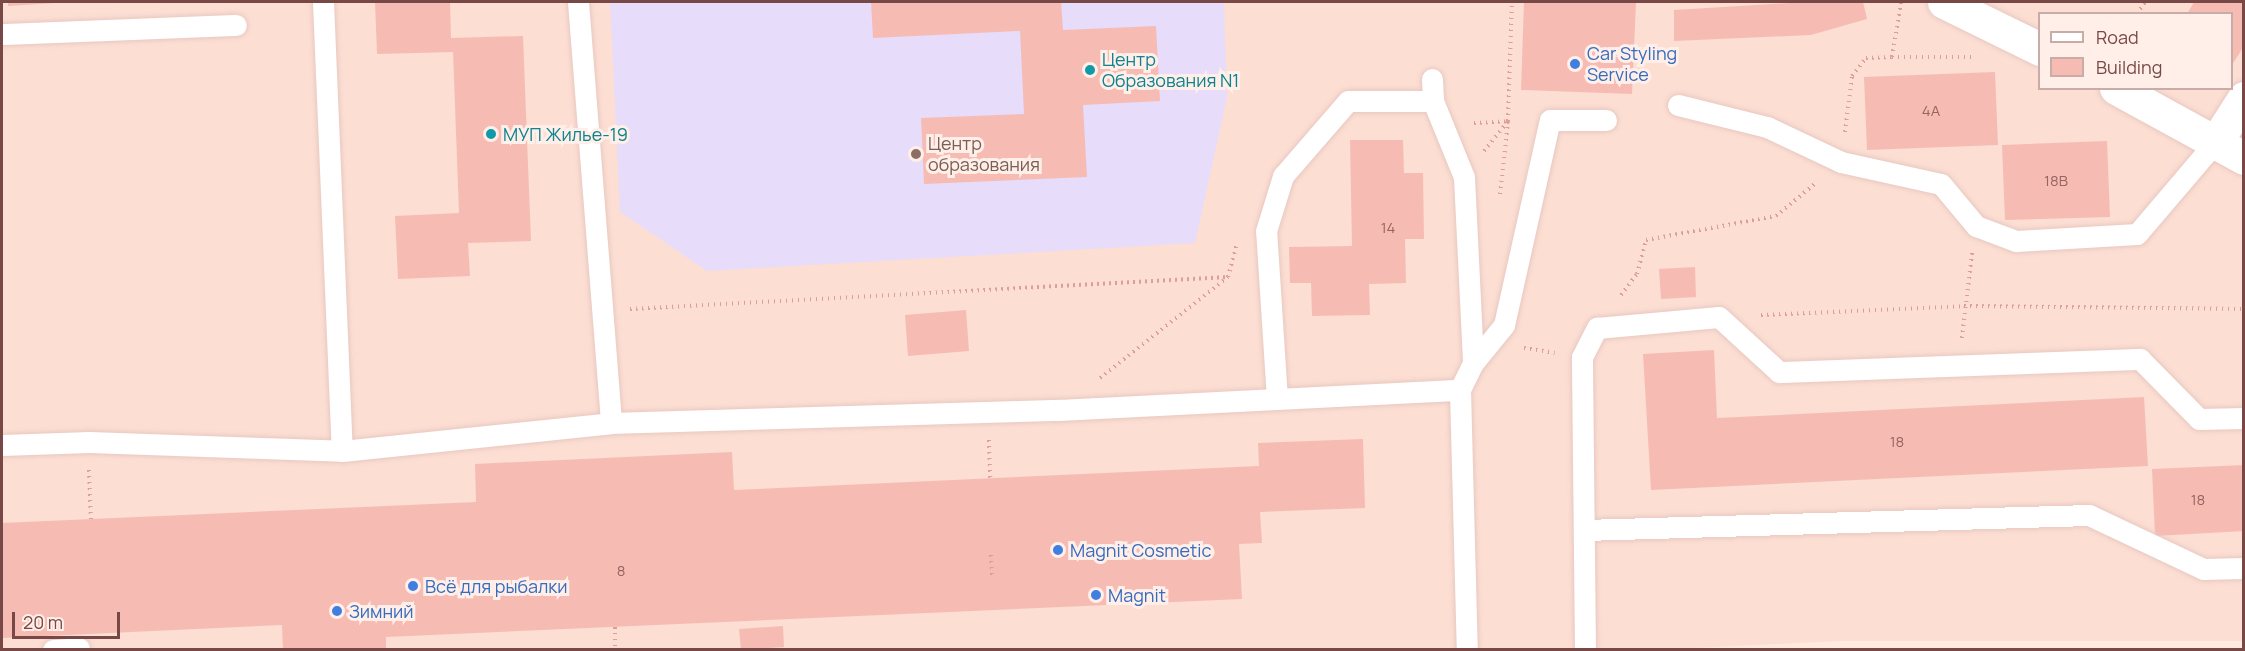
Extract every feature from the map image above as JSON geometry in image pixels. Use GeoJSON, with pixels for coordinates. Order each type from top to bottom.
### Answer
{"type":"FeatureCollection","features":[{"type":"Feature","properties":{"kind":"street"},"geometry":{"type":"LineString","coordinates":[[1944,2],[2038,48]]}},
{"type":"Feature","properties":{"kind":"street"},"geometry":{"type":"LineString","coordinates":[[2120,90],[2230,149],[2244,98]]}},
{"type":"Feature","properties":{"kind":"lane"},"geometry":{"type":"LineString","coordinates":[[323,2],[342,451]]}},
{"type":"Feature","properties":{"kind":"lane"},"geometry":{"type":"LineString","coordinates":[[578,2],[611,423]]}},
{"type":"Feature","properties":{"kind":"lane"},"geometry":{"type":"LineString","coordinates":[[2,34],[236,25]]}},
{"type":"Feature","properties":{"kind":"lane"},"geometry":{"type":"LineString","coordinates":[[1432,79],[1433,101],[1464,177],[1473,363]]}},
{"type":"Feature","properties":{"kind":"lane"},"geometry":{"type":"LineString","coordinates":[[1277,399],[1266,231],[1283,176],[1348,101],[1433,101]]}},
{"type":"Feature","properties":{"kind":"lane"},"geometry":{"type":"LineString","coordinates":[[1678,105],[1767,127],[1841,162],[1941,184],[1976,226],[2016,241],[2137,234],[2230,149]]}},
{"type":"Feature","properties":{"kind":"lane"},"geometry":{"type":"LineString","coordinates":[[1467,650],[1460,390],[1473,363],[1504,325],[1550,120],[1606,120]]}},
{"type":"Feature","properties":{"kind":"lane"},"geometry":{"type":"LineString","coordinates":[[1585,650],[1582,357],[1597,328],[1719,317],[1779,372],[2140,359],[2199,419],[2244,418]]}},
{"type":"Feature","properties":{"kind":"lane"},"geometry":{"type":"LineString","coordinates":[[2,445],[89,442],[342,451],[611,423],[1059,410],[1460,390]]}},
{"type":"Feature","properties":{"kind":"lane"},"geometry":{"type":"LineString","coordinates":[[1584,530],[2089,515],[2203,569],[2244,568]]}},
{"type":"Feature","properties":{"kind":"lane"},"geometry":{"type":"LineString","coordinates":[[53,650],[79,648]]}},
{"type":"Feature","properties":{"kind":"path"},"geometry":{"type":"LineString","coordinates":[[1464,177],[1508,121],[1512,2]]}},
{"type":"Feature","properties":{"kind":"path"},"geometry":{"type":"LineString","coordinates":[[1893,57],[1901,2]]}},
{"type":"Feature","properties":{"kind":"path"},"geometry":{"type":"LineString","coordinates":[[1597,328],[1637,274],[1646,240],[1776,216],[1841,162],[1852,76],[1866,58],[1987,57]]}},
{"type":"Feature","properties":{"kind":"path"},"geometry":{"type":"LineString","coordinates":[[1964,306],[1976,226]]}},
{"type":"Feature","properties":{"kind":"path"},"geometry":{"type":"LineString","coordinates":[[1059,410],[1228,277],[1235,244],[1266,231]]}},
{"type":"Feature","properties":{"kind":"path"},"geometry":{"type":"LineString","coordinates":[[602,310],[1228,277]]}},
{"type":"Feature","properties":{"kind":"path"},"geometry":{"type":"LineString","coordinates":[[1719,317],[1964,306],[2244,309]]}},
{"type":"Feature","properties":{"kind":"path"},"geometry":{"type":"LineString","coordinates":[[989,412],[990,478]]}},
{"type":"Feature","properties":{"kind":"path"},"geometry":{"type":"LineString","coordinates":[[89,442],[91,519]]}},
{"type":"Feature","properties":{"kind":"path"},"geometry":{"type":"LineString","coordinates":[[991,555],[992,578]]}},
{"type":"Feature","properties":{"kind":"path"},"geometry":{"type":"LineString","coordinates":[[615,627],[615,650]]}},
{"type":"Feature","properties":{"kind":"shaded area"},"geometry":{"type":"Polygon","coordinates":[[[2,2],[2243,2],[2243,641],[1838,641],[1653,650],[2,649],[2,2]]]}},
{"type":"Feature","properties":{"kind":"shaded area","name":"Центр образования"},"geometry":{"type":"Polygon","coordinates":[[[610,2],[1224,2],[1227,97],[1195,243],[707,271],[620,212],[610,2]]]}},
{"type":"Feature","properties":{"kind":"building"},"geometry":{"type":"Polygon","coordinates":[[[8,2],[55,2],[55,3],[8,6],[8,2]]]}},
{"type":"Feature","properties":{"kind":"building","name":"МУП Жилье-19"},"geometry":{"type":"Polygon","coordinates":[[[375,2],[450,2],[451,38],[523,36],[531,241],[468,243],[470,276],[398,279],[395,216],[459,213],[453,52],[377,54],[375,2]]]}},
{"type":"Feature","properties":{"kind":"building","name":"Центр Образования N1"},"geometry":{"type":"Polygon","coordinates":[[[871,2],[1061,2],[1063,30],[1156,26],[1160,101],[1083,105],[1087,177],[924,184],[921,118],[1024,114],[1020,31],[873,38],[871,2]]]}},
{"type":"Feature","properties":{"kind":"building"},"geometry":{"type":"Polygon","coordinates":[[[1524,2],[1636,2],[1632,94],[1521,90],[1524,2]]]}},
{"type":"Feature","properties":{"kind":"building"},"geometry":{"type":"Polygon","coordinates":[[[1806,2],[1863,2],[1867,19],[1811,35],[1674,41],[1674,10],[1806,2]]]}},
{"type":"Feature","properties":{"kind":"building"},"geometry":{"type":"Polygon","coordinates":[[[2194,2],[2244,2],[2244,46],[2233,63],[2233,12],[2188,12],[2194,2]]]}},
{"type":"Feature","properties":{"kind":"building"},"geometry":{"type":"Polygon","coordinates":[[[1995,72],[1998,145],[1867,150],[1864,77],[1995,72]]]}},
{"type":"Feature","properties":{"kind":"building"},"geometry":{"type":"Polygon","coordinates":[[[1350,140],[1403,140],[1404,173],[1423,173],[1424,239],[1405,239],[1406,283],[1369,284],[1370,315],[1312,316],[1311,283],[1290,283],[1289,247],[1352,246],[1350,140]]]}},
{"type":"Feature","properties":{"kind":"building"},"geometry":{"type":"Polygon","coordinates":[[[2107,141],[2110,217],[2005,220],[2002,145],[2107,141]]]}},
{"type":"Feature","properties":{"kind":"building"},"geometry":{"type":"Polygon","coordinates":[[[1695,267],[1696,297],[1661,299],[1659,269],[1695,267]]]}},
{"type":"Feature","properties":{"kind":"building"},"geometry":{"type":"Polygon","coordinates":[[[966,310],[969,351],[908,356],[905,315],[966,310]]]}},
{"type":"Feature","properties":{"kind":"building"},"geometry":{"type":"Polygon","coordinates":[[[1714,350],[1717,418],[2144,397],[2148,466],[1651,490],[1643,354],[1714,350]]]}},
{"type":"Feature","properties":{"kind":"building"},"geometry":{"type":"Polygon","coordinates":[[[1363,439],[1365,508],[1260,512],[1262,543],[1239,544],[1242,599],[386,637],[386,650],[283,650],[282,625],[2,638],[2,523],[476,502],[475,464],[732,452],[734,490],[1259,466],[1258,443],[1363,439]]]}},
{"type":"Feature","properties":{"kind":"building"},"geometry":{"type":"Polygon","coordinates":[[[2244,465],[2244,531],[2155,536],[2152,469],[2244,465]]]}},
{"type":"Feature","properties":{"kind":"building"},"geometry":{"type":"Polygon","coordinates":[[[783,626],[784,647],[741,650],[739,629],[783,626]]]}},
{"type":"Feature","properties":{"kind":"place","name":"Car Styling Service"},"geometry":{"type":"Point","coordinates":[1575,64]}},
{"type":"Feature","properties":{"kind":"place","name":"Центр Образования N1"},"geometry":{"type":"Point","coordinates":[1090,70]}},
{"type":"Feature","properties":{"kind":"place","name":"МУП Жилье-19"},"geometry":{"type":"Point","coordinates":[491,134]}},
{"type":"Feature","properties":{"kind":"place","name":"Центр образования"},"geometry":{"type":"Point","coordinates":[916,154]}},
{"type":"Feature","properties":{"kind":"place","name":"Magnit Cosmetic"},"geometry":{"type":"Point","coordinates":[1058,550]}},
{"type":"Feature","properties":{"kind":"place","name":"Всё для рыбалки"},"geometry":{"type":"Point","coordinates":[413,586]}},
{"type":"Feature","properties":{"kind":"place","name":"Magnit"},"geometry":{"type":"Point","coordinates":[1096,595]}},
{"type":"Feature","properties":{"kind":"place","name":"Зимний"},"geometry":{"type":"Point","coordinates":[337,611]}}]}
